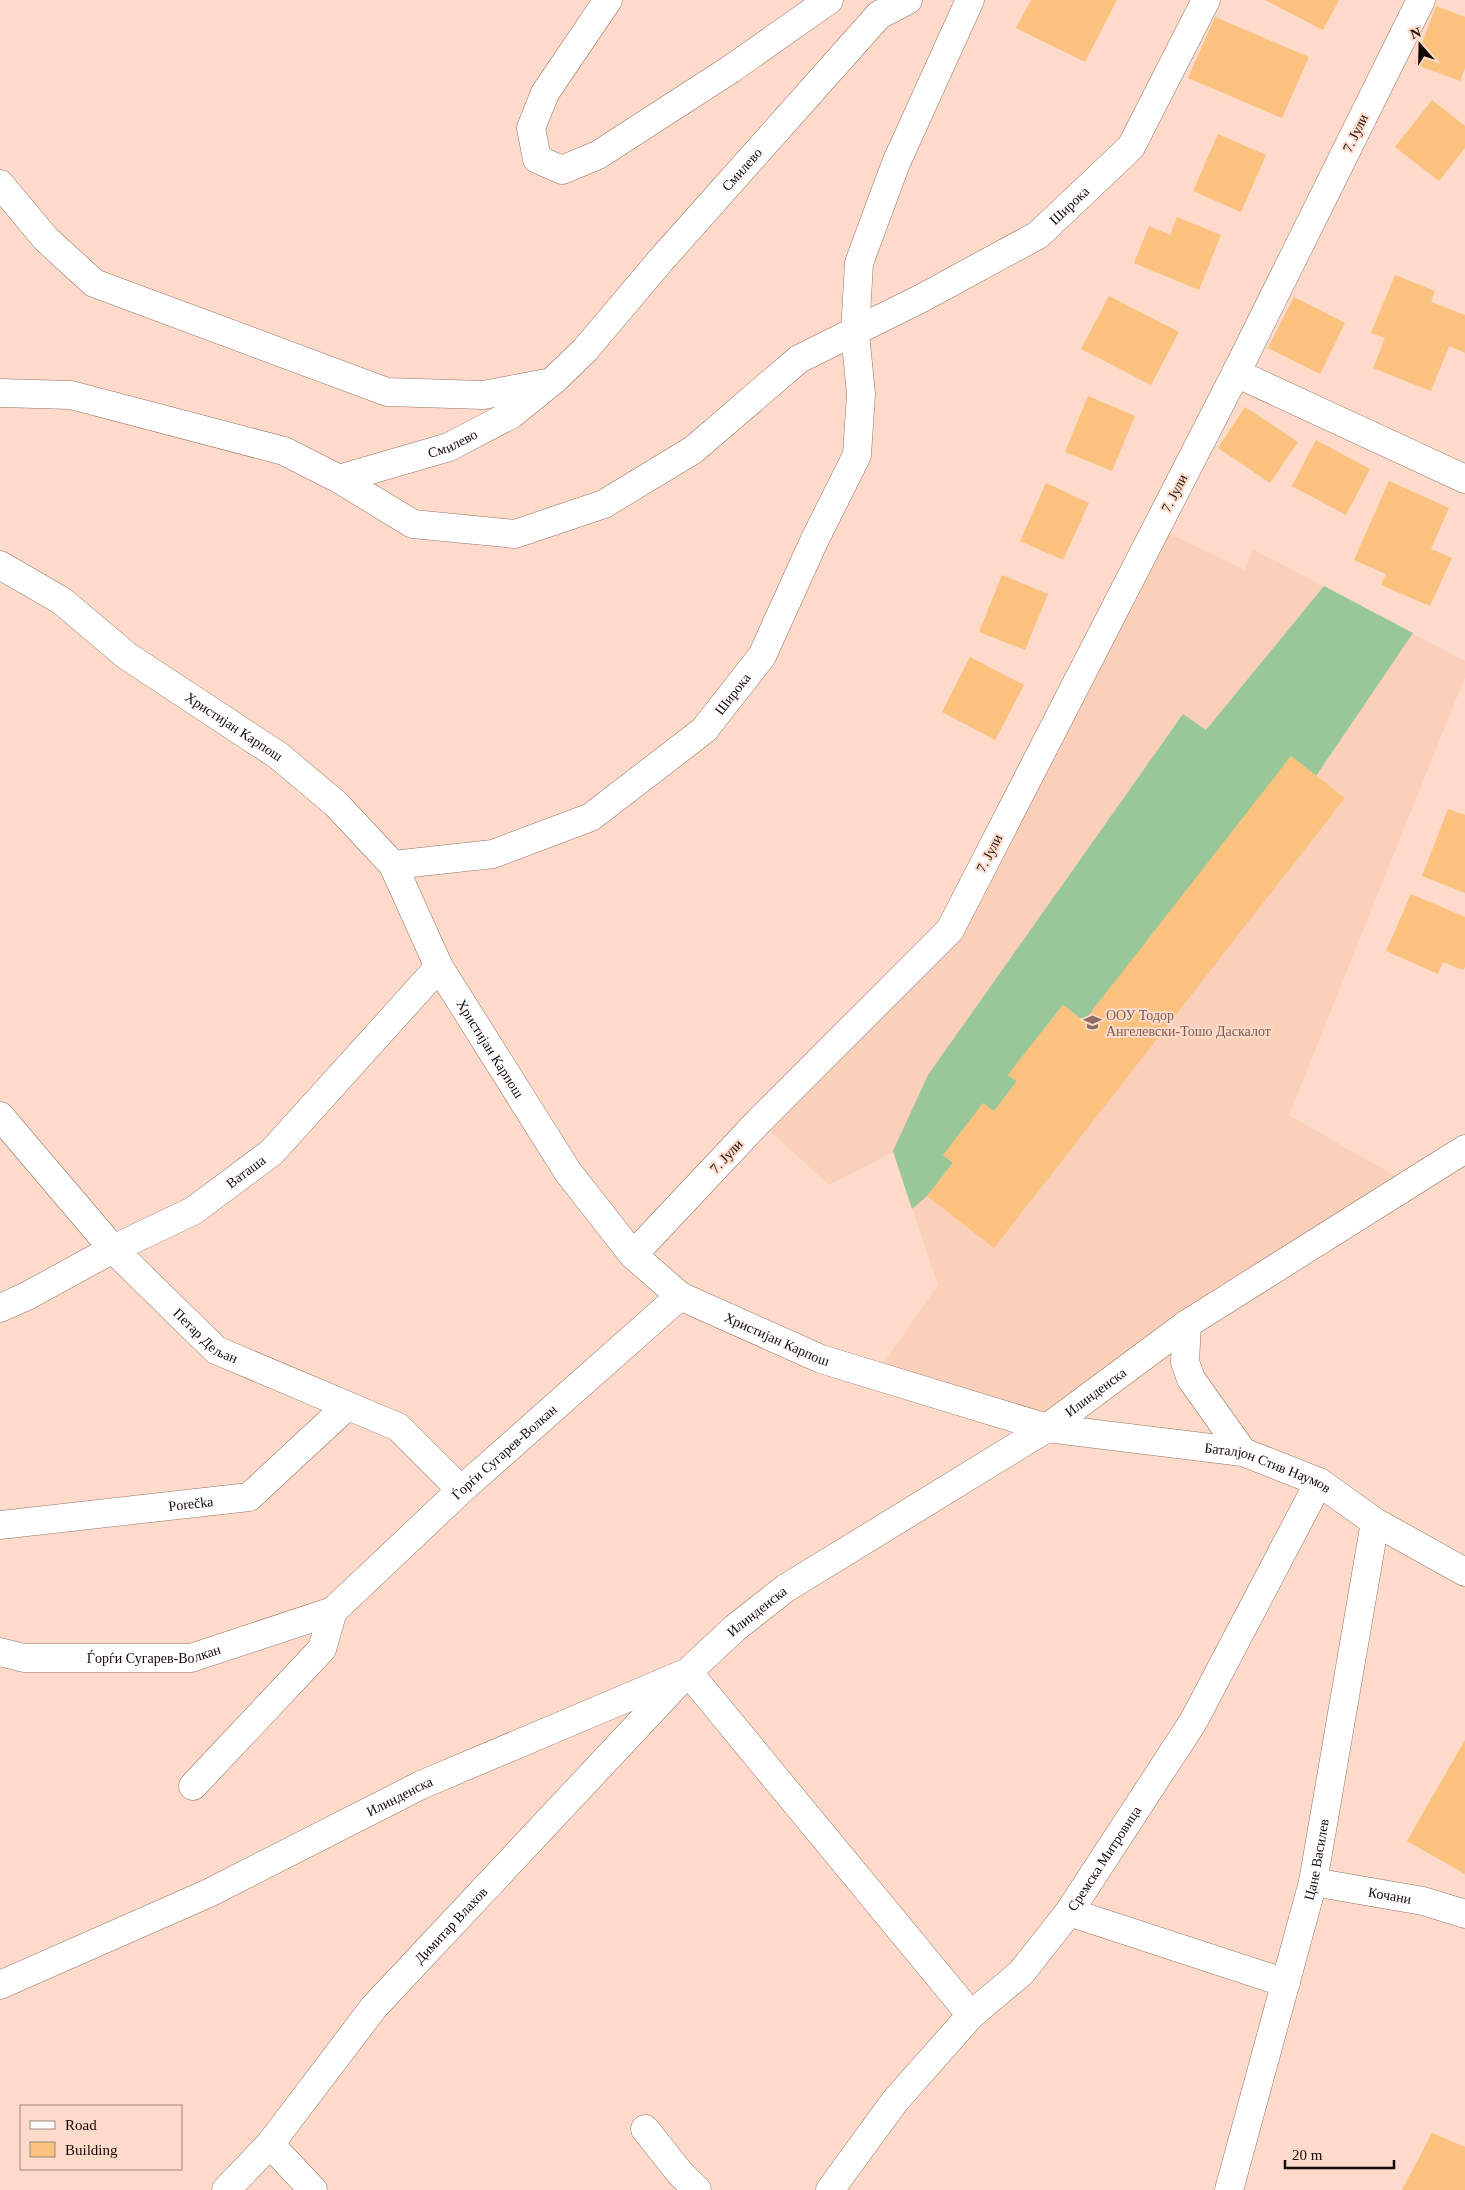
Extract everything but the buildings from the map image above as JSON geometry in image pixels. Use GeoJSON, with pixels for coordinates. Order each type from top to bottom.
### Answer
{"type":"FeatureCollection","features":[{"type":"Feature","properties":{"kind":"street"},"geometry":{"type":"LineString","coordinates":[[608,0],[545,93],[531,128],[537,159],[562,170],[598,155],[731,69],[829,0]]}},
{"type":"Feature","properties":{"kind":"street","name":"Смилево"},"geometry":{"type":"LineString","coordinates":[[339,479],[449,447],[512,414],[552,382],[585,350],[661,260],[879,15],[908,0]]}},
{"type":"Feature","properties":{"kind":"street","name":"Широка"},"geometry":{"type":"LineString","coordinates":[[855,332],[1038,235],[1131,147],[1206,0]]}},
{"type":"Feature","properties":{"kind":"street","name":"7. Јули"},"geometry":{"type":"LineString","coordinates":[[633,1255],[758,1121],[950,930],[1236,373],[1421,0]]}},
{"type":"Feature","properties":{"kind":"street","name":"Широка"},"geometry":{"type":"LineString","coordinates":[[393,865],[493,854],[591,817],[704,730],[762,656],[857,456],[861,394],[855,332],[859,263],[896,163],[958,8]]}},
{"type":"Feature","properties":{"kind":"street"},"geometry":{"type":"LineString","coordinates":[[0,184],[46,239],[94,283],[387,392],[483,395],[552,382]]}},
{"type":"Feature","properties":{"kind":"street"},"geometry":{"type":"LineString","coordinates":[[0,393],[71,395],[284,452],[339,479],[413,524],[515,534],[604,504],[693,450],[799,359],[855,332]]}},
{"type":"Feature","properties":{"kind":"street"},"geometry":{"type":"LineString","coordinates":[[1236,373],[1465,480]]}},
{"type":"Feature","properties":{"kind":"street","name":"Христијан Карпош"},"geometry":{"type":"LineString","coordinates":[[0,565],[62,601],[127,656],[279,756],[336,804],[393,865],[439,967],[568,1172],[633,1255],[680,1296],[821,1359],[1047,1428]]}},
{"type":"Feature","properties":{"kind":"street","name":"Ваташа"},"geometry":{"type":"LineString","coordinates":[[0,1308],[27,1296],[113,1249],[193,1211],[272,1152],[439,967]]}},
{"type":"Feature","properties":{"kind":"street","name":"Петар Дељан"},"geometry":{"type":"LineString","coordinates":[[0,1116],[113,1249],[216,1350],[398,1427],[461,1490]]}},
{"type":"Feature","properties":{"kind":"street","name":"Илинденска"},"geometry":{"type":"LineString","coordinates":[[0,1985],[209,1893],[421,1785],[688,1672],[735,1628],[786,1588],[1047,1428],[1187,1324],[1465,1149]]}},
{"type":"Feature","properties":{"kind":"street","name":"Ѓорѓи Сугарев-Волкан"},"geometry":{"type":"LineString","coordinates":[[0,1652],[24,1658],[191,1658],[333,1611],[461,1490],[680,1296]]}},
{"type":"Feature","properties":{"kind":"street"},"geometry":{"type":"LineString","coordinates":[[1187,1324],[1185,1362],[1191,1379],[1243,1452]]}},
{"type":"Feature","properties":{"kind":"street","name":"Porečka"},"geometry":{"type":"LineString","coordinates":[[0,1525],[249,1497],[348,1406]]}},
{"type":"Feature","properties":{"kind":"street","name":"Баталјон Стив Наумов"},"geometry":{"type":"LineString","coordinates":[[1047,1428],[1243,1452],[1319,1482],[1375,1522],[1465,1572]]}},
{"type":"Feature","properties":{"kind":"street","name":"Сремска Митровица"},"geometry":{"type":"LineString","coordinates":[[830,2190],[895,2101],[971,2015],[1021,1972],[1069,1912],[1193,1722],[1319,1482]]}},
{"type":"Feature","properties":{"kind":"street","name":"Цане Василев"},"geometry":{"type":"LineString","coordinates":[[1229,2190],[1314,1882],[1375,1522]]}},
{"type":"Feature","properties":{"kind":"street"},"geometry":{"type":"LineString","coordinates":[[193,1786],[322,1649],[333,1611]]}},
{"type":"Feature","properties":{"kind":"street"},"geometry":{"type":"LineString","coordinates":[[688,1672],[971,2015]]}},
{"type":"Feature","properties":{"kind":"street","name":"Димитар Влахов"},"geometry":{"type":"LineString","coordinates":[[226,2190],[270,2144],[374,2007],[688,1672]]}},
{"type":"Feature","properties":{"kind":"street","name":"Кочани"},"geometry":{"type":"LineString","coordinates":[[1314,1882],[1423,1901],[1465,1914]]}},
{"type":"Feature","properties":{"kind":"street"},"geometry":{"type":"LineString","coordinates":[[1069,1912],[1286,1983]]}},
{"type":"Feature","properties":{"kind":"street"},"geometry":{"type":"LineString","coordinates":[[645,2129],[680,2173],[697,2190]]}},
{"type":"Feature","properties":{"kind":"street"},"geometry":{"type":"LineString","coordinates":[[270,2144],[312,2190]]}},
{"type":"Feature","properties":{"kind":"shaded area","name":"ООУ Тодор Ангелевски-Тошо Даскалот"},"geometry":{"type":"Polygon","coordinates":[[[1156,527],[1245,570],[1253,549],[1465,661],[1465,677],[1289,1115],[1409,1184],[1047,1428],[875,1375],[938,1285],[893,1152],[829,1185],[759,1121],[950,930],[1156,527]]]}},
{"type":"Feature","properties":{"kind":"green space"},"geometry":{"type":"Polygon","coordinates":[[[1324,586],[1413,633],[1316,776],[1084,1021],[1063,1005],[1008,1075],[1017,1081],[994,1111],[943,1155],[953,1163],[927,1196],[912,1209],[893,1151],[928,1075],[1183,714],[1206,730],[1324,586]]]}},
{"type":"Feature","properties":{"kind":"place","name":"ООУ Тодор Ангелевски-Тошо Даскалот"},"geometry":{"type":"Point","coordinates":[1092,1023]}}]}
